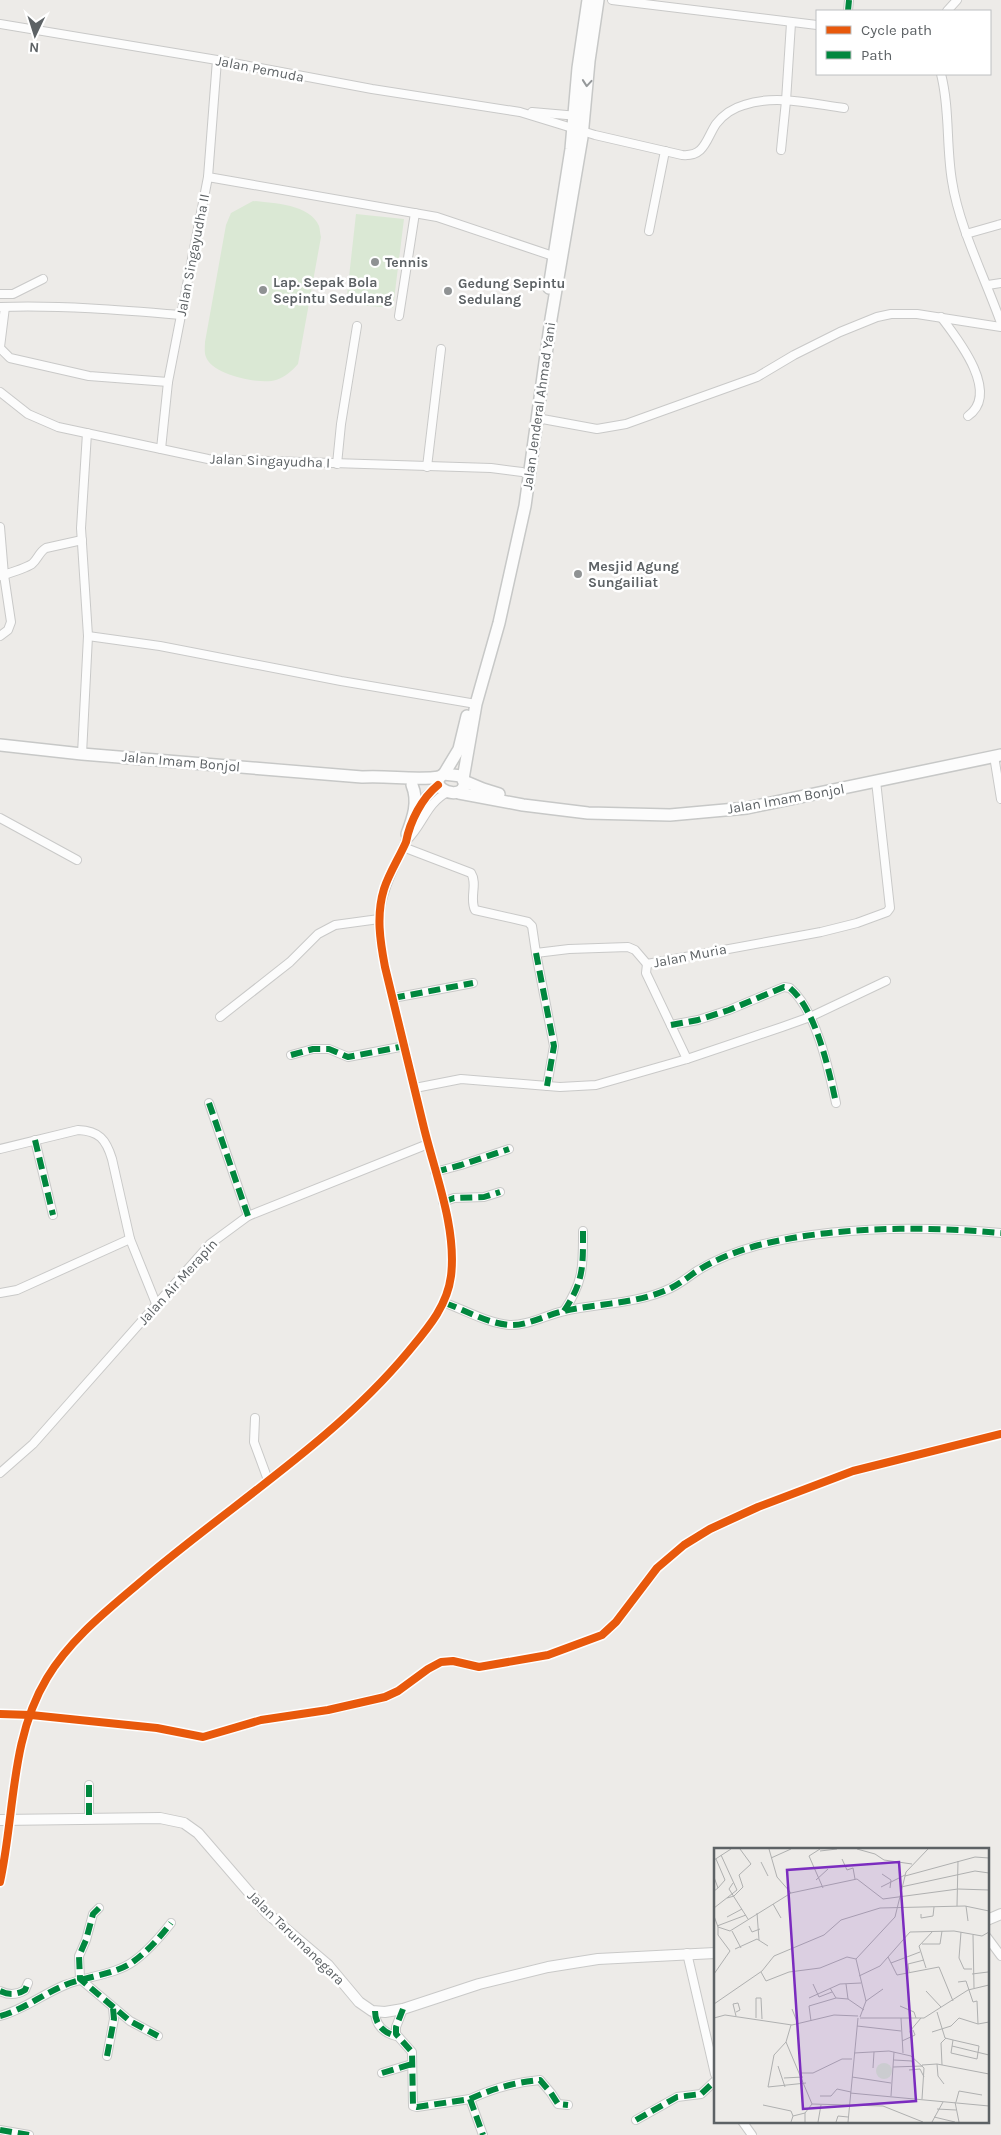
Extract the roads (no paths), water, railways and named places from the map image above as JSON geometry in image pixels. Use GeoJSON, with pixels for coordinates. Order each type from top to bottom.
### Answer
{"type":"FeatureCollection","features":[{"type":"Feature","properties":{"kind":"main road","name":"Jalan Jenderal Ahmad Yani"},"geometry":{"type":"LineString","coordinates":[[579,117],[588,0]]}},
{"type":"Feature","properties":{"kind":"main road","name":"Jalan Jenderal Ahmad Yani"},"geometry":{"type":"LineString","coordinates":[[440,780],[459,749],[499,623],[525,506],[577,130],[598,0]]}},
{"type":"Feature","properties":{"kind":"main road","name":"Jalan Jenderal Ahmad Yani"},"geometry":{"type":"LineString","coordinates":[[453,792],[464,787],[473,703],[509,555],[571,149],[577,130]]}},
{"type":"Feature","properties":{"kind":"main road","name":"Jalan Imam Bonjol"},"geometry":{"type":"LineString","coordinates":[[0,745],[82,754],[362,777],[378,776],[440,780]]}},
{"type":"Feature","properties":{"kind":"main road","name":"Jalan Imam Bonjol"},"geometry":{"type":"LineString","coordinates":[[453,792],[538,807],[588,813],[670,815],[747,808],[998,755]]}},
{"type":"Feature","properties":{"kind":"main road","name":"Jalan Imam Bonjol"},"geometry":{"type":"LineString","coordinates":[[362,777],[377,782],[412,785],[457,775],[483,789],[525,801],[538,807]]}},
{"type":"Feature","properties":{"kind":"main road"},"geometry":{"type":"LineString","coordinates":[[440,780],[441,789],[453,792]]}},
{"type":"Feature","properties":{"kind":"main road"},"geometry":{"type":"LineString","coordinates":[[405,841],[415,803],[415,793],[412,785]]}},
{"type":"Feature","properties":{"kind":"street"},"geometry":{"type":"LineString","coordinates":[[612,0],[816,26]]}},
{"type":"Feature","properties":{"kind":"street"},"geometry":{"type":"LineString","coordinates":[[948,10],[957,0]]}},
{"type":"Feature","properties":{"kind":"street"},"geometry":{"type":"LineString","coordinates":[[781,150],[791,23]]}},
{"type":"Feature","properties":{"kind":"street","name":"Jalan Pemuda"},"geometry":{"type":"LineString","coordinates":[[0,24],[217,60],[372,89],[520,112],[579,117]]}},
{"type":"Feature","properties":{"kind":"street","name":"Jalan Singayudha II"},"geometry":{"type":"LineString","coordinates":[[162,449],[168,382],[208,177],[217,60]]}},
{"type":"Feature","properties":{"kind":"street"},"geometry":{"type":"LineString","coordinates":[[941,75],[945,92],[952,182],[957,206],[1001,323]]}},
{"type":"Feature","properties":{"kind":"street","name":"Jalan Pemuda"},"geometry":{"type":"LineString","coordinates":[[520,112],[577,130],[687,155],[695,154],[702,150],[715,126],[728,112],[753,102],[786,100]]}},
{"type":"Feature","properties":{"kind":"street"},"geometry":{"type":"LineString","coordinates":[[786,100],[844,108]]}},
{"type":"Feature","properties":{"kind":"street"},"geometry":{"type":"LineString","coordinates":[[649,231],[665,151]]}},
{"type":"Feature","properties":{"kind":"street"},"geometry":{"type":"LineString","coordinates":[[208,177],[437,217],[554,256]]}},
{"type":"Feature","properties":{"kind":"street"},"geometry":{"type":"LineString","coordinates":[[399,316],[415,213]]}},
{"type":"Feature","properties":{"kind":"street"},"geometry":{"type":"LineString","coordinates":[[966,234],[1001,224]]}},
{"type":"Feature","properties":{"kind":"street"},"geometry":{"type":"LineString","coordinates":[[0,294],[13,294],[43,278]]}},
{"type":"Feature","properties":{"kind":"street"},"geometry":{"type":"LineString","coordinates":[[988,285],[1001,283]]}},
{"type":"Feature","properties":{"kind":"street"},"geometry":{"type":"LineString","coordinates":[[168,382],[89,376],[10,358],[0,348],[2,307],[104,309],[181,315]]}},
{"type":"Feature","properties":{"kind":"street"},"geometry":{"type":"LineString","coordinates":[[537,418],[597,429],[614,428],[757,377],[815,344],[877,317],[906,313],[1001,327]]}},
{"type":"Feature","properties":{"kind":"street"},"geometry":{"type":"LineString","coordinates":[[941,317],[967,350],[978,378],[980,403],[968,416]]}},
{"type":"Feature","properties":{"kind":"street"},"geometry":{"type":"LineString","coordinates":[[337,464],[356,326]]}},
{"type":"Feature","properties":{"kind":"street"},"geometry":{"type":"LineString","coordinates":[[427,467],[441,349]]}},
{"type":"Feature","properties":{"kind":"street","name":"Jalan Singayudha I"},"geometry":{"type":"LineString","coordinates":[[0,392],[28,414],[42,421],[87,433],[219,461],[491,468],[522,472]]}},
{"type":"Feature","properties":{"kind":"street"},"geometry":{"type":"LineString","coordinates":[[82,754],[88,636],[82,540],[87,433]]}},
{"type":"Feature","properties":{"kind":"street"},"geometry":{"type":"LineString","coordinates":[[0,527],[3,594],[11,625],[0,636]]}},
{"type":"Feature","properties":{"kind":"street"},"geometry":{"type":"LineString","coordinates":[[2,575],[35,562],[42,550],[46,548],[82,540]]}},
{"type":"Feature","properties":{"kind":"street"},"geometry":{"type":"LineString","coordinates":[[88,636],[160,646],[340,681],[473,703]]}},
{"type":"Feature","properties":{"kind":"street"},"geometry":{"type":"LineString","coordinates":[[998,755],[1001,799]]}},
{"type":"Feature","properties":{"kind":"street"},"geometry":{"type":"LineString","coordinates":[[0,1882],[5,1819],[20,1748],[31,1715],[47,1678],[70,1647],[99,1616],[328,1432],[384,1381],[425,1332],[444,1303],[451,1270],[449,1236],[443,1202],[382,949],[379,919],[384,888],[426,796],[440,780]]}},
{"type":"Feature","properties":{"kind":"street","name":"Jalan Muria"},"geometry":{"type":"LineString","coordinates":[[687,1059],[646,973],[646,964],[821,932],[857,923],[887,912],[890,908],[876,781]]}},
{"type":"Feature","properties":{"kind":"street"},"geometry":{"type":"LineString","coordinates":[[405,841],[412,835],[429,807],[439,797],[453,792]]}},
{"type":"Feature","properties":{"kind":"street"},"geometry":{"type":"LineString","coordinates":[[0,818],[77,860]]}},
{"type":"Feature","properties":{"kind":"street"},"geometry":{"type":"LineString","coordinates":[[405,841],[471,873],[474,881],[473,903],[475,910],[528,922],[533,930],[554,1046],[547,1086]]}},
{"type":"Feature","properties":{"kind":"street"},"geometry":{"type":"LineString","coordinates":[[220,1017],[290,962],[318,934],[335,925],[379,919]]}},
{"type":"Feature","properties":{"kind":"street"},"geometry":{"type":"LineString","coordinates":[[536,953],[569,949],[628,947],[635,950],[646,964]]}},
{"type":"Feature","properties":{"kind":"street"},"geometry":{"type":"LineString","coordinates":[[414,1088],[461,1079],[574,1088],[596,1085],[687,1059],[810,1017],[886,981]]}},
{"type":"Feature","properties":{"kind":"street"},"geometry":{"type":"LineString","coordinates":[[393,998],[473,983]]}},
{"type":"Feature","properties":{"kind":"street"},"geometry":{"type":"LineString","coordinates":[[671,1025],[698,1020],[729,1010],[784,987],[792,989],[810,1017],[826,1059],[836,1103]]}},
{"type":"Feature","properties":{"kind":"street"},"geometry":{"type":"LineString","coordinates":[[291,1055],[313,1050],[329,1049],[348,1057],[405,1046]]}},
{"type":"Feature","properties":{"kind":"street"},"geometry":{"type":"LineString","coordinates":[[209,1103],[248,1216]]}},
{"type":"Feature","properties":{"kind":"street"},"geometry":{"type":"LineString","coordinates":[[0,1149],[78,1130],[97,1133],[104,1139],[112,1159],[130,1239],[156,1306]]}},
{"type":"Feature","properties":{"kind":"street"},"geometry":{"type":"LineString","coordinates":[[35,1140],[53,1215]]}},
{"type":"Feature","properties":{"kind":"street","name":"Jalan Air Merapin"},"geometry":{"type":"LineString","coordinates":[[0,1473],[33,1444],[210,1244],[248,1216],[428,1144]]}},
{"type":"Feature","properties":{"kind":"street"},"geometry":{"type":"LineString","coordinates":[[435,1172],[461,1166],[509,1149]]}},
{"type":"Feature","properties":{"kind":"street"},"geometry":{"type":"LineString","coordinates":[[443,1202],[454,1198],[484,1197],[500,1192]]}},
{"type":"Feature","properties":{"kind":"street"},"geometry":{"type":"LineString","coordinates":[[444,1303],[498,1323],[513,1325],[564,1311],[656,1294],[682,1282],[695,1272],[727,1255],[762,1244],[849,1232],[902,1229],[1001,1232]]}},
{"type":"Feature","properties":{"kind":"street"},"geometry":{"type":"LineString","coordinates":[[564,1311],[575,1294],[581,1278],[583,1231]]}},
{"type":"Feature","properties":{"kind":"street"},"geometry":{"type":"LineString","coordinates":[[0,1293],[17,1290],[130,1239]]}},
{"type":"Feature","properties":{"kind":"street"},"geometry":{"type":"LineString","coordinates":[[255,1418],[254,1442],[268,1480]]}},
{"type":"Feature","properties":{"kind":"street"},"geometry":{"type":"LineString","coordinates":[[0,1714],[31,1715],[169,1730],[203,1737],[261,1720],[328,1710],[385,1697],[398,1691],[428,1668],[441,1662],[453,1661],[479,1668],[548,1655],[596,1639],[608,1631],[657,1568],[684,1545],[710,1529],[758,1507],[854,1471],[1001,1434]]}},
{"type":"Feature","properties":{"kind":"street"},"geometry":{"type":"LineString","coordinates":[[89,1784],[89,1818]]}},
{"type":"Feature","properties":{"kind":"street","name":"Jalan Tarumanegara"},"geometry":{"type":"LineString","coordinates":[[5,1819],[168,1818],[184,1823],[192,1828],[267,1913],[328,1964],[359,2002],[375,2012]]}},
{"type":"Feature","properties":{"kind":"street"},"geometry":{"type":"LineString","coordinates":[[100,1908],[93,1914],[86,1940],[79,1956],[80,1979],[112,2008],[130,2021],[158,2036]]}},
{"type":"Feature","properties":{"kind":"street"},"geometry":{"type":"LineString","coordinates":[[988,1920],[1001,1914]]}},
{"type":"Feature","properties":{"kind":"street"},"geometry":{"type":"LineString","coordinates":[[0,2016],[80,1979],[114,1970],[133,1962],[151,1946],[171,1923]]}},
{"type":"Feature","properties":{"kind":"street"},"geometry":{"type":"LineString","coordinates":[[988,1938],[1001,1956]]}},
{"type":"Feature","properties":{"kind":"street"},"geometry":{"type":"LineString","coordinates":[[687,1953],[711,2042],[714,2066]]}},
{"type":"Feature","properties":{"kind":"street"},"geometry":{"type":"LineString","coordinates":[[568,2105],[558,2104],[545,2083],[540,2080],[524,2081],[496,2088],[470,2100],[414,2107],[412,2103],[412,2052],[396,2036],[380,2027],[376,2022],[375,2012],[403,2009],[479,1984],[548,1967],[598,1959],[714,1953]]}},
{"type":"Feature","properties":{"kind":"street"},"geometry":{"type":"LineString","coordinates":[[0,1991],[7,1994],[20,1993],[25,1990],[28,1983]]}},
{"type":"Feature","properties":{"kind":"street"},"geometry":{"type":"LineString","coordinates":[[107,2056],[114,2019],[112,2008]]}},
{"type":"Feature","properties":{"kind":"street"},"geometry":{"type":"LineString","coordinates":[[396,2036],[396,2027],[403,2009]]}},
{"type":"Feature","properties":{"kind":"street"},"geometry":{"type":"LineString","coordinates":[[382,2073],[412,2064]]}},
{"type":"Feature","properties":{"kind":"street"},"geometry":{"type":"LineString","coordinates":[[636,2120],[677,2097],[701,2094],[714,2082]]}},
{"type":"Feature","properties":{"kind":"street"},"geometry":{"type":"LineString","coordinates":[[470,2100],[483,2135]]}},
{"type":"Feature","properties":{"kind":"street"},"geometry":{"type":"LineString","coordinates":[[743,2122],[752,2135]]}},
{"type":"Feature","properties":{"kind":"street"},"geometry":{"type":"LineString","coordinates":[[0,2130],[29,2135]]}},
{"type":"Feature","properties":{"kind":"place","name":"Tennis"},"geometry":{"type":"Point","coordinates":[375,262]}},
{"type":"Feature","properties":{"kind":"place","name":"Lap. Sepak Bola Sepintu Sedulang"},"geometry":{"type":"Point","coordinates":[263,290]}},
{"type":"Feature","properties":{"kind":"place","name":"Gedung Sepintu Sedulang"},"geometry":{"type":"Point","coordinates":[448,291]}},
{"type":"Feature","properties":{"kind":"place","name":"Mesjid Agung Sungailiat"},"geometry":{"type":"Point","coordinates":[578,574]}}]}
